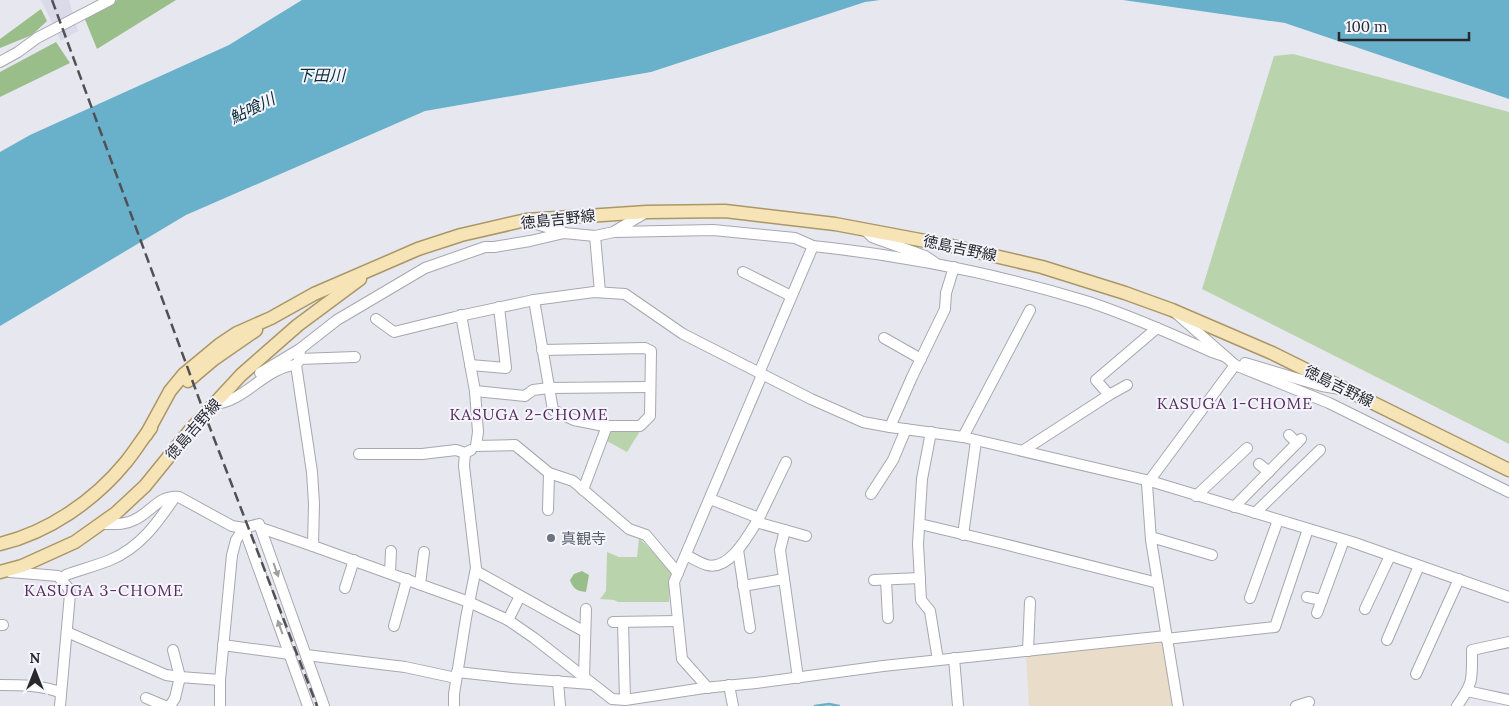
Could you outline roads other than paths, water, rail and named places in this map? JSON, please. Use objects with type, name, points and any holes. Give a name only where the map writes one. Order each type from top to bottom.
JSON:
[{"type":"main road","name":"徳島吉野線","points":[[0,544],[38,531],[75,509],[109,481],[146,435],[170,391],[184,374],[219,345],[237,333],[271,318],[314,294],[376,267],[461,234],[526,220],[564,216],[689,210],[733,212],[864,229],[952,246],[1042,267],[1172,310],[1272,353],[1509,470]]},
{"type":"main road","name":"徳島吉野線","points":[[2,572],[48,556],[103,524],[133,499],[214,404],[265,352],[376,267]]},
{"type":"street","points":[[0,62],[37,38],[110,0]]},
{"type":"street","points":[[614,232],[647,212]]},
{"type":"street","points":[[526,220],[564,233],[595,236],[614,232],[713,230],[795,238],[813,246],[972,270],[1088,302],[1224,356]]},
{"type":"street","points":[[864,229],[872,236],[925,256],[939,265]]},
{"type":"street","points":[[214,404],[223,404],[289,365],[337,320],[425,268],[485,248],[494,248],[564,233]]},
{"type":"street","points":[[595,236],[600,292]]},
{"type":"street","points":[[708,688],[682,659],[674,582],[813,246]]},
{"type":"street","points":[[890,427],[945,309],[946,293],[954,267]]},
{"type":"street","points":[[743,272],[791,296]]},
{"type":"street","points":[[376,319],[394,332],[461,315],[534,300],[600,292],[625,294],[683,334],[810,399],[863,422],[963,437],[1150,481],[1344,540],[1509,597]]},
{"type":"street","points":[[534,300],[542,350],[553,410],[574,420],[607,426],[640,426],[650,416],[651,351],[645,348],[542,350]]},
{"type":"street","points":[[470,365],[506,368],[499,307]]},
{"type":"street","points":[[963,437],[1030,310]]},
{"type":"street","points":[[1172,310],[1235,365],[1329,403],[1509,492]]},
{"type":"street","points":[[461,315],[475,392],[478,432],[476,446]]},
{"type":"street","points":[[1109,395],[1096,380],[1157,328]]},
{"type":"street","points":[[884,338],[921,359]]},
{"type":"street","points":[[234,398],[256,376],[298,358],[355,357]]},
{"type":"street","points":[[298,358],[312,472],[314,504],[313,546]]},
{"type":"street","points":[[1178,706],[1151,538],[1147,484],[1235,365],[1243,363],[1322,386],[1348,390]]},
{"type":"street","points":[[1024,450],[1127,385]]},
{"type":"street","points":[[475,392],[525,396],[533,390],[549,388],[650,387]]},
{"type":"street","points":[[583,490],[607,426]]},
{"type":"street","points":[[871,494],[893,460],[906,429]]},
{"type":"street","points":[[931,432],[922,479],[918,544],[921,600],[930,611],[938,660]]},
{"type":"street","points":[[1234,507],[1299,441],[1289,435]]},
{"type":"street","points":[[963,536],[976,441]]},
{"type":"street","points":[[465,453],[476,446],[515,445],[549,473],[573,481],[629,529],[646,535],[678,572]]},
{"type":"street","points":[[1196,496],[1247,448]]},
{"type":"street","points":[[359,454],[422,454],[456,450],[465,453]]},
{"type":"street","points":[[1255,513],[1320,450]]},
{"type":"street","points":[[454,706],[457,675],[476,571],[464,466],[465,453]]},
{"type":"street","points":[[686,555],[707,565],[718,565],[738,550],[757,520],[786,462]]},
{"type":"street","points":[[1259,464],[1269,472]]},
{"type":"street","points":[[548,510],[549,473]]},
{"type":"street","points":[[66,575],[111,560],[140,541],[158,523],[175,497]]},
{"type":"street","points":[[103,524],[125,523],[134,520],[146,513],[162,499],[179,497],[232,526],[244,528],[260,526],[469,602],[508,620],[612,699],[625,700],[730,685],[954,658],[1275,627],[1308,529]]},
{"type":"street","points":[[710,498],[757,520],[806,536]]},
{"type":"street","points":[[1250,598],[1278,520]]},
{"type":"street","points":[[920,524],[1158,583]]},
{"type":"street","points":[[260,526],[324,706]]},
{"type":"street","points":[[220,706],[220,680],[232,555],[236,540],[244,528]]},
{"type":"street","points":[[244,528],[308,706]]},
{"type":"street","points":[[785,530],[780,550],[798,678]]},
{"type":"street","points":[[1151,538],[1212,555]]},
{"type":"street","points":[[1317,613],[1344,540]]},
{"type":"street","points":[[738,550],[750,628]]},
{"type":"street","points":[[390,573],[391,551]]},
{"type":"street","points":[[420,584],[424,552]]},
{"type":"street","points":[[1365,610],[1390,556]]},
{"type":"street","points":[[345,588],[354,560]]},
{"type":"street","points":[[1387,640],[1419,566]]},
{"type":"street","points":[[476,571],[585,632]]},
{"type":"street","points":[[2,572],[60,577],[70,592],[60,706]]},
{"type":"street","points":[[874,580],[920,578]]},
{"type":"street","points":[[394,626],[407,579]]},
{"type":"street","points":[[744,586],[784,579]]},
{"type":"street","points":[[1416,674],[1459,579]]},
{"type":"street","points":[[886,580],[888,618]]},
{"type":"street","points":[[508,620],[520,596]]},
{"type":"street","points":[[1307,597],[1322,600]]},
{"type":"street","points":[[1028,651],[1030,602]]},
{"type":"street","points":[[586,609],[585,632],[588,681]]},
{"type":"street","points":[[625,700],[618,622],[678,621]]},
{"type":"street","points":[[67,632],[166,675],[180,678],[220,680]]},
{"type":"street","points":[[1457,706],[1472,679],[1472,650],[1509,642]]},
{"type":"street","points":[[223,645],[290,654]]},
{"type":"street","points":[[170,706],[175,698],[180,678],[173,650]]},
{"type":"street","points":[[306,656],[457,675],[558,682],[588,681]]},
{"type":"street","points":[[954,658],[958,706]]},
{"type":"street","points":[[558,682],[560,706]]},
{"type":"street","points":[[0,685],[55,690],[61,693]]},
{"type":"street","points":[[730,685],[733,706]]},
{"type":"street","points":[[1467,691],[1509,700]]},
{"type":"street","points":[[146,698],[165,706]]},
{"type":"street","points":[[1296,706],[1309,702]]},
{"type":"water","name":"下田川","points":[[302,0],[880,0],[865,2],[651,72],[425,111],[186,215],[0,326],[0,152],[30,135],[229,45]]},
{"type":"water","points":[[1123,0],[1509,0],[1509,99],[1285,23]]},
{"type":"waterway","points":[[815,706],[829,704],[839,706]]},
{"type":"railway","points":[[52,0],[205,415],[317,706]]},
{"type":"place","name":"真観寺","points":[[551,538]]},
{"type":"district","name":"KASUGA 1-CHOME","points":[[1235,403]]},
{"type":"district","name":"KASUGA 2-CHOME","points":[[529,414]]},
{"type":"district","name":"KASUGA 3-CHOME","points":[[104,590]]},
{"type":"water label","name":"鮎喰川","points":[[252,108]]}]
